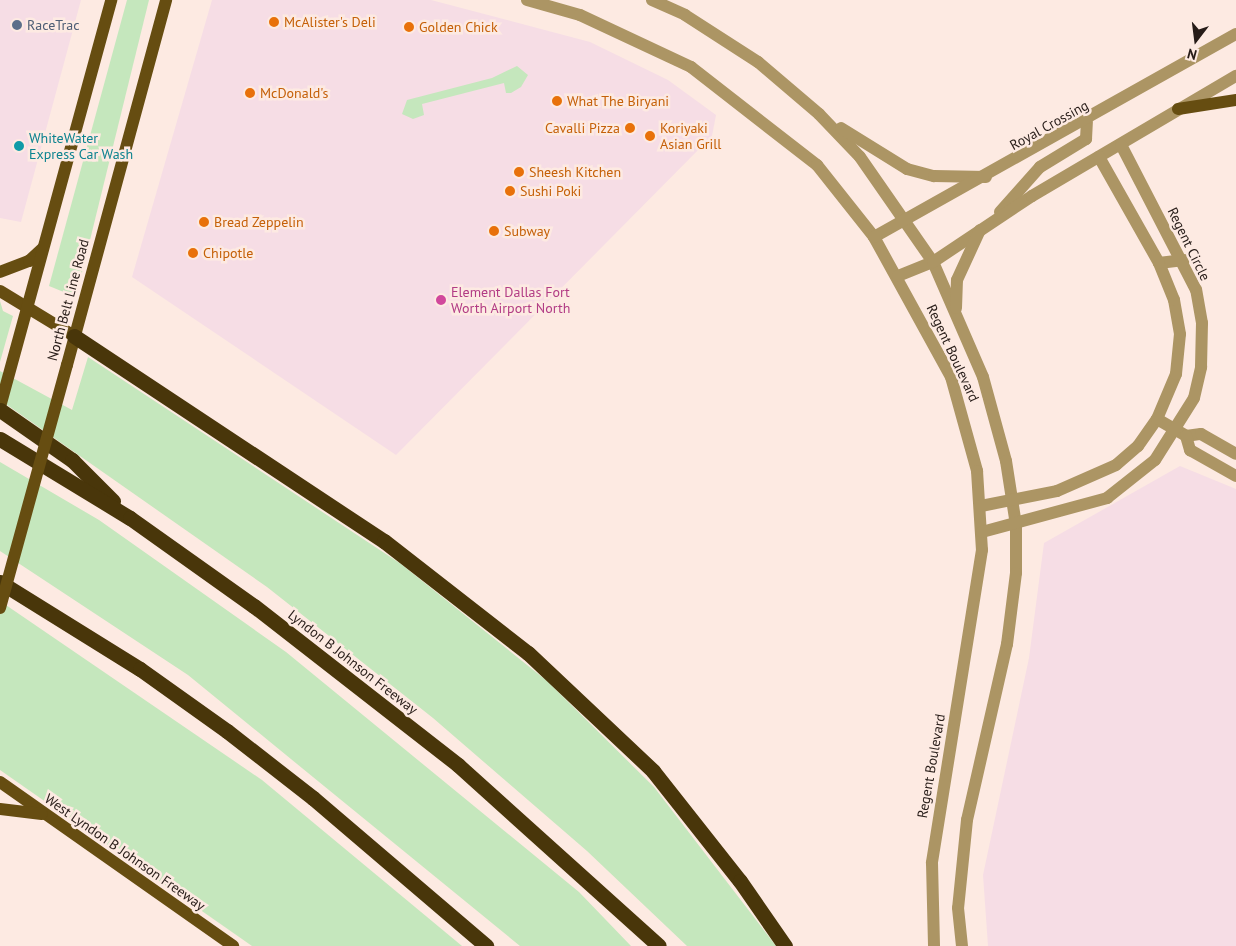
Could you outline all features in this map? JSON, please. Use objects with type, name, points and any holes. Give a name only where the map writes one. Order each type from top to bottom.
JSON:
[{"type":"highway","points":[[74,336],[384,541],[528,653],[653,771],[740,881],[785,946]]},
{"type":"highway","points":[[0,409],[72,460],[130,518]]},
{"type":"highway","name":"Lyndon B Johnson Freeway","points":[[0,439],[130,518],[254,606],[458,765],[659,946]]},
{"type":"highway","points":[[0,582],[140,669],[227,731],[314,798],[486,946]]},
{"type":"main road","points":[[0,409],[111,0]]},
{"type":"main road","name":"North Belt Line Road","points":[[0,608],[166,2]]},
{"type":"main road","points":[[1178,109],[1236,100]]},
{"type":"main road","points":[[0,272],[29,261],[43,248]]},
{"type":"main road","points":[[0,291],[74,336]]},
{"type":"main road","name":"West Lyndon B Johnson Freeway","points":[[0,782],[233,946]]},
{"type":"main road","points":[[0,809],[46,815]]},
{"type":"street","name":"Regent Boulevard","points":[[529,0],[642,40],[706,77],[828,175],[874,237],[898,276],[951,377],[964,412],[981,506],[982,532],[980,579],[932,863],[934,946]]},
{"type":"street","name":"Regent Boulevard","points":[[652,0],[685,15],[758,62],[819,114],[860,157],[907,221],[932,262],[956,313],[995,414],[1016,525],[1016,574],[1007,644],[960,868],[962,946]]},
{"type":"street","name":"Royal Crossing","points":[[874,237],[907,221],[1087,122],[1236,34]]},
{"type":"street","points":[[898,276],[932,262],[987,225],[1098,157],[1236,76]]},
{"type":"street","points":[[819,114],[907,169],[934,176],[986,177]]},
{"type":"street","points":[[956,313],[957,280],[987,225],[1040,167],[1086,138],[1087,122]]},
{"type":"street","name":"Regent Circle","points":[[982,532],[1016,525],[1107,498],[1156,460],[1182,433],[1194,398],[1201,367],[1202,323],[1184,260],[1121,145]]},
{"type":"street","points":[[981,506],[1012,501],[1096,477],[1138,446],[1158,418],[1176,374],[1180,334],[1174,300],[1159,263],[1098,157]]},
{"type":"street","points":[[1159,263],[1184,260]]},
{"type":"street","points":[[1158,418],[1182,433],[1201,434],[1236,454]]},
{"type":"street","points":[[1182,433],[1190,450],[1236,476]]},
{"type":"shaded area","points":[[0,0],[81,0],[21,222],[0,218]]},
{"type":"shaded area","points":[[212,0],[431,0],[590,42],[668,80],[716,115],[712,136],[396,455],[132,277]]},
{"type":"shaded area","points":[[1180,466],[1236,489],[1236,946],[988,946],[983,875],[1029,658],[1044,543]]},
{"type":"green space","points":[[127,0],[149,0],[76,297],[49,286]]},
{"type":"green space","points":[[517,66],[528,75],[521,87],[511,93],[506,93],[504,83],[422,104],[424,115],[413,119],[402,114],[407,100],[492,78]]},
{"type":"green space","points":[[0,301],[3,311],[13,316],[0,362]]},
{"type":"green space","points":[[88,357],[401,564],[547,681],[654,787],[776,946],[687,946],[587,851],[433,718],[267,587],[0,400],[0,371],[72,410]]},
{"type":"green space","points":[[0,462],[99,520],[286,652],[579,892],[631,946],[520,946],[188,675],[0,551]]},
{"type":"green space","points":[[0,601],[262,780],[462,946],[252,946],[0,770]]},
{"type":"place","name":"McAlister's Deli","points":[[274,22]]},
{"type":"place","name":"RaceTrac","points":[[17,25]]},
{"type":"place","name":"Golden Chick","points":[[409,27]]},
{"type":"place","name":"McDonald's","points":[[250,93]]},
{"type":"place","name":"What The Biryani","points":[[557,101]]},
{"type":"place","name":"Cavalli Pizza","points":[[630,128]]},
{"type":"place","name":"Koriyaki Asian Grill","points":[[650,136]]},
{"type":"place","name":"WhiteWater Express Car Wash","points":[[19,146]]},
{"type":"place","name":"Sheesh Kitchen","points":[[519,172]]},
{"type":"place","name":"Sushi Poki","points":[[510,191]]},
{"type":"place","name":"Bread Zeppelin","points":[[204,222]]},
{"type":"place","name":"Subway","points":[[494,231]]},
{"type":"place","name":"Chipotle","points":[[193,253]]},
{"type":"place","name":"Element Dallas Fort Worth Airport North","points":[[441,300]]}]
